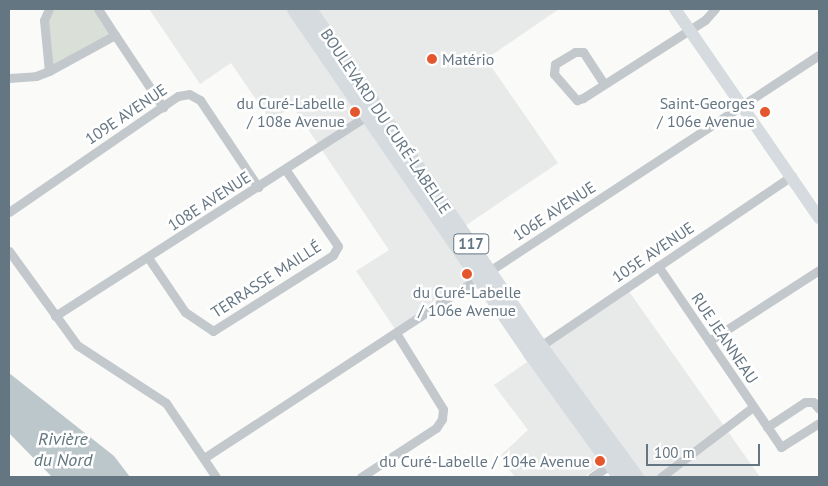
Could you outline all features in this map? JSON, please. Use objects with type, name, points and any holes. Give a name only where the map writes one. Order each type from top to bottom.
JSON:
[{"type":"main road","name":"BOULEVARD DU CURÉ-LABELLE","points":[[294,9],[372,112],[535,350],[615,461],[636,477]]},
{"type":"main road","name":"BOULEVARD DU CURÉ-LABELLE","points":[[309,9],[372,112]]},
{"type":"main road","name":"BOULEVARD DU CURÉ-LABELLE","points":[[615,461],[620,477]]},
{"type":"street","points":[[49,71],[44,20],[50,9]]},
{"type":"street","points":[[98,9],[163,107]]},
{"type":"street","points":[[675,9],[792,176],[819,218]]},
{"type":"street","points":[[604,84],[583,52],[575,52],[556,64],[554,74],[577,100],[604,84],[689,28],[705,20],[714,9]]},
{"type":"street","points":[[9,78],[36,76],[49,71],[115,35]]},
{"type":"street","name":"106E AVENUE","points":[[204,458],[819,55]]},
{"type":"street","name":"109E AVENUE","points":[[9,212],[178,96],[189,94],[200,100],[258,187]]},
{"type":"street","name":"108E AVENUE","points":[[55,316],[148,259],[372,112]]},
{"type":"street","name":"TERRASSE MAILLÉ","points":[[148,259],[185,312],[213,331],[333,255],[338,246],[285,169]]},
{"type":"street","name":"105E AVENUE","points":[[535,350],[792,176]]},
{"type":"street","points":[[9,251],[77,345],[166,403],[216,477]]},
{"type":"street","name":"RUE JEANNEAU","points":[[658,266],[781,446],[819,423]]},
{"type":"street","points":[[709,341],[819,270]]},
{"type":"street","points":[[361,477],[436,428],[442,419],[443,409],[396,333]]},
{"type":"street","points":[[767,427],[805,402],[813,402],[819,409]]},
{"type":"street","points":[[661,477],[753,407]]},
{"type":"street","points":[[592,477],[615,461]]},
{"type":"shaded area","points":[[49,9],[98,9],[115,35],[49,71],[44,20]]},
{"type":"shaded area","points":[[149,9],[289,9],[472,278],[395,329],[356,271],[389,250],[293,107],[270,120],[231,63],[200,84]]},
{"type":"shaded area","points":[[311,9],[559,9],[486,59],[558,163],[462,228]]},
{"type":"shaded area","points":[[628,290],[760,477],[638,477],[544,350]]},
{"type":"shaded area","points":[[527,362],[603,464],[584,477],[515,477],[499,457],[528,430],[494,385]]},
{"type":"water","name":"Rivière du Nord","points":[[9,373],[114,456],[130,477],[52,477],[9,433]]},
{"type":"place","name":"Matério","points":[[432,59]]},
{"type":"place","name":"du Curé-Labelle / 108e Avenue","points":[[355,112]]},
{"type":"place","name":"Saint-Georges / 106e Avenue","points":[[765,112]]},
{"type":"place","name":"du Curé-Labelle / 106e Avenue","points":[[467,274]]},
{"type":"place","name":"du Curé-Labelle / 104e Avenue","points":[[600,461]]}]
